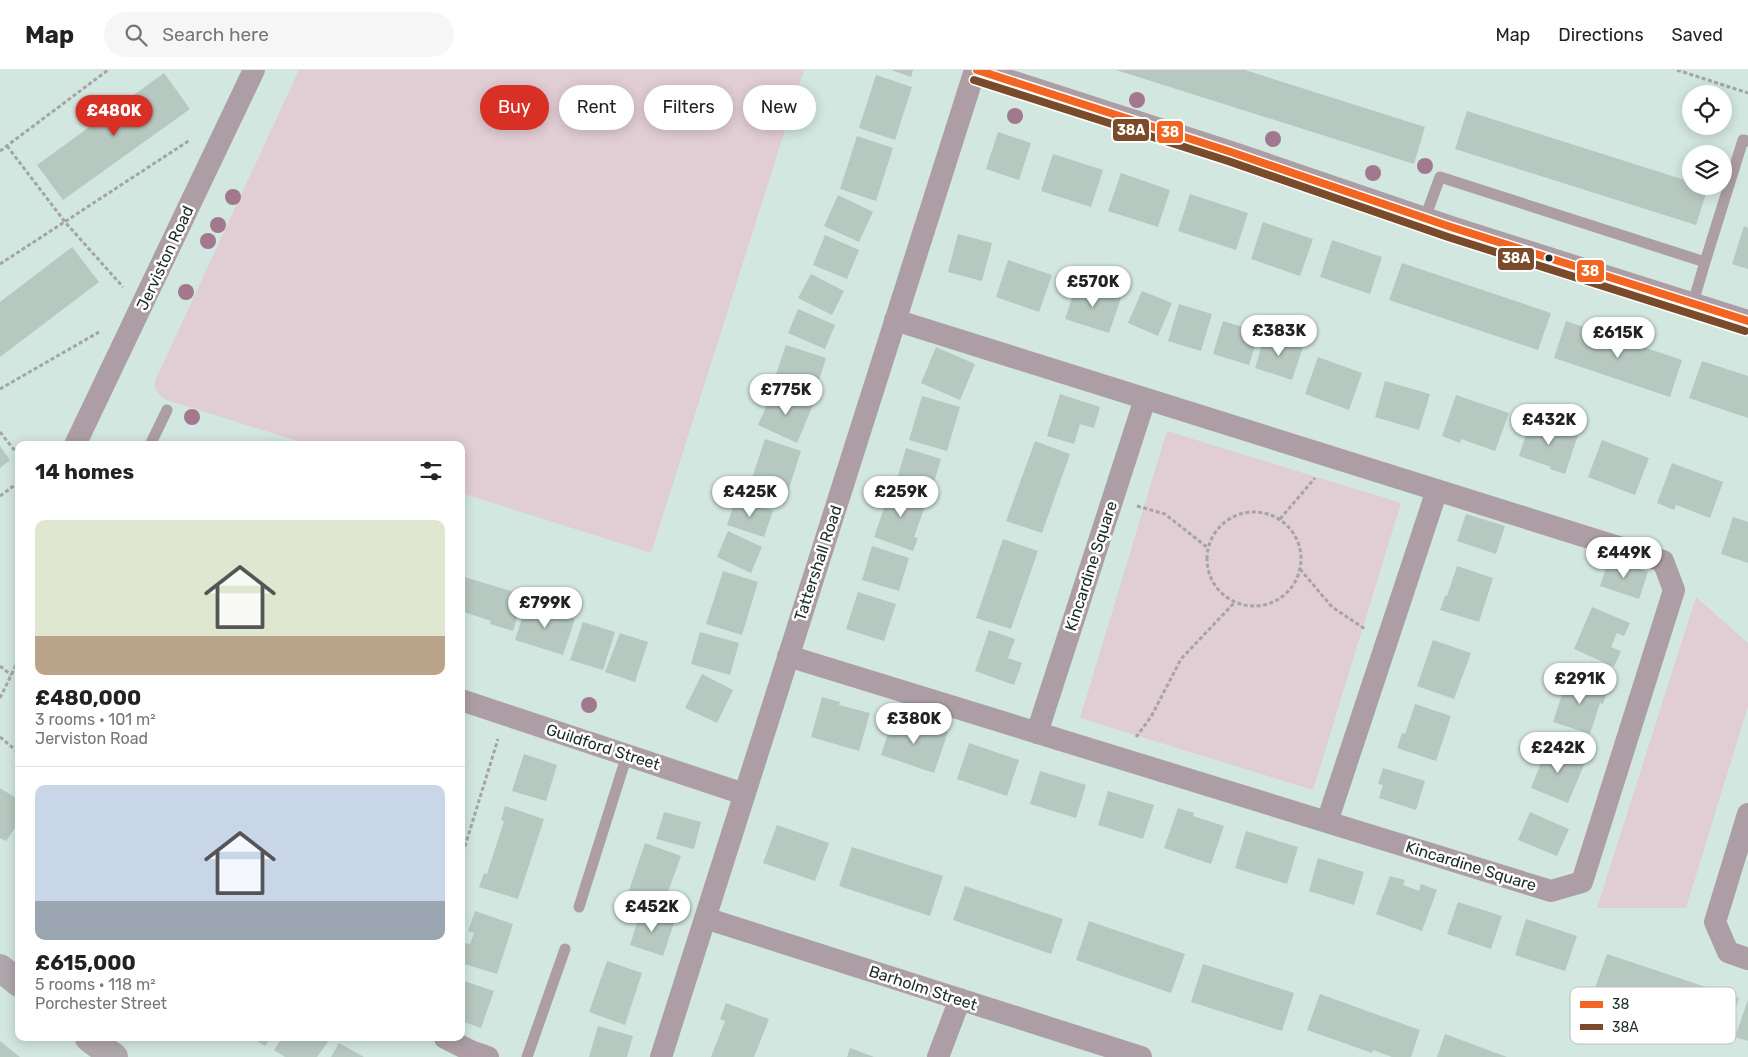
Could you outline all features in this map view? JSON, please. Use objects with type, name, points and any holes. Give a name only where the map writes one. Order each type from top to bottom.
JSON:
[{"type":"main road","points":[[0,968],[15,980]]},
{"type":"main road","points":[[93,1041],[114,1057]]},
{"type":"street","name":"Jerviston Road","points":[[77,441],[254,70]]},
{"type":"street","points":[[976,70],[1231,152],[1425,218],[1748,321]]},
{"type":"street","name":"Tattershall Road","points":[[660,1057],[976,70]]},
{"type":"street","name":"Kincardine Square","points":[[788,656],[1551,891],[1582,882],[1674,590],[1663,560],[895,320]]},
{"type":"street","name":"Kincardine Square","points":[[1037,733],[1145,398]]},
{"type":"street","points":[[1327,822],[1437,490]]},
{"type":"street","name":"Guildford Street","points":[[465,701],[744,794]]},
{"type":"street","points":[[1748,814],[1715,922],[1728,952],[1748,959]]},
{"type":"street","name":"Barholm Street","points":[[705,918],[1141,1057]]},
{"type":"street","points":[[938,1057],[960,999]]},
{"type":"street","points":[[451,1041],[488,1057]]},
{"type":"lane","points":[[1693,303],[1743,140],[1748,141]]},
{"type":"lane","points":[[1425,218],[1440,177],[1705,262]]},
{"type":"lane","points":[[152,441],[167,410]]},
{"type":"lane","points":[[579,907],[627,755]]},
{"type":"lane","points":[[527,1057],[565,949]]},
{"type":"path","points":[[0,151],[108,70]]},
{"type":"path","points":[[1677,70],[1748,93]]},
{"type":"path","points":[[0,264],[193,138]]},
{"type":"path","points":[[8,146],[64,222],[141,307]]},
{"type":"path","points":[[0,389],[100,331]]},
{"type":"path","points":[[0,432],[15,451]]},
{"type":"path","points":[[1280,520],[1332,457]]},
{"type":"path","points":[[0,496],[15,485]]},
{"type":"path","points":[[1113,498],[1165,514],[1208,548]]},
{"type":"path","points":[[1251,512],[1267,513],[1280,520],[1290,529],[1298,541],[1301,555],[1300,569],[1291,587],[1276,600],[1262,605],[1248,605],[1235,602],[1222,593],[1212,580],[1208,564],[1208,548],[1218,528],[1237,515],[1251,512]]},
{"type":"path","points":[[1300,569],[1332,607],[1386,642]]},
{"type":"path","points":[[1121,758],[1151,717],[1181,659],[1235,602]]},
{"type":"path","points":[[0,666],[11,675]]},
{"type":"path","points":[[0,698],[15,667]]},
{"type":"path","points":[[465,846],[505,715]]},
{"type":"path","points":[[0,738],[15,751]]},
{"type":"shaded area","points":[[299,70],[804,70],[799,85],[743,85],[743,130],[785,130],[651,553],[465,494],[465,441],[297,441],[167,400],[157,392],[155,381]]},
{"type":"shaded area","points":[[1167,431],[1401,503],[1313,790],[1080,718]]},
{"type":"shaded area","points":[[1696,597],[1748,643],[1748,706],[1686,908],[1597,908]]},
{"type":"building","points":[[891,70],[913,70],[911,77]]},
{"type":"building","points":[[1116,70],[1245,70],[1425,127],[1414,164]]},
{"type":"building","points":[[164,73],[190,109],[63,200],[37,165]]},
{"type":"building","points":[[876,75],[912,87],[895,140],[859,128]]},
{"type":"building","points":[[1467,111],[1682,179],[1682,195],[1705,195],[1696,225],[1455,149]]},
{"type":"building","points":[[998,132],[1031,143],[1019,180],[986,169]]},
{"type":"building","points":[[857,136],[893,148],[876,201],[840,189]]},
{"type":"building","points":[[1053,154],[1103,170],[1091,207],[1041,191]]},
{"type":"building","points":[[1121,173],[1170,190],[1158,227],[1108,211]]},
{"type":"building","points":[[1190,194],[1248,213],[1236,250],[1178,231]]},
{"type":"building","points":[[838,195],[873,212],[859,242],[824,226]]},
{"type":"building","points":[[1263,222],[1313,239],[1300,276],[1251,259]]},
{"type":"building","points":[[1744,226],[1748,228],[1748,269],[1732,264]]},
{"type":"building","points":[[958,234],[992,243],[982,281],[948,272]]},
{"type":"building","points":[[825,235],[859,250],[847,279],[813,265]]},
{"type":"building","points":[[1332,240],[1382,257],[1370,294],[1320,277]]},
{"type":"building","points":[[72,247],[99,282],[0,357],[0,302]]},
{"type":"building","points":[[1008,260],[1052,275],[1039,312],[996,297]]},
{"type":"building","points":[[1402,263],[1551,313],[1538,350],[1389,300]]},
{"type":"building","points":[[811,274],[844,291],[832,315],[798,298]]},
{"type":"building","points":[[1077,283],[1121,298],[1109,333],[1065,319]]},
{"type":"building","points":[[1142,291],[1172,303],[1158,336],[1128,323]]},
{"type":"building","points":[[1179,304],[1212,314],[1201,351],[1168,341]]},
{"type":"building","points":[[798,309],[835,325],[825,349],[788,333]]},
{"type":"building","points":[[1223,321],[1259,332],[1249,365],[1213,354]]},
{"type":"building","points":[[1566,321],[1682,360],[1670,397],[1554,358]]},
{"type":"building","points":[[1265,335],[1303,347],[1292,380],[1255,368]]},
{"type":"building","points":[[786,345],[826,358],[814,396],[773,383]]},
{"type":"building","points":[[936,347],[975,364],[960,400],[921,383]]},
{"type":"building","points":[[1318,357],[1362,373],[1349,410],[1305,394]]},
{"type":"building","points":[[1702,361],[1748,376],[1748,418],[1689,398]]},
{"type":"building","points":[[1385,381],[1430,394],[1419,430],[1375,417]]},
{"type":"building","points":[[774,389],[813,405],[797,443],[758,425]]},
{"type":"building","points":[[1060,394],[1100,407],[1094,428],[1080,424],[1074,444],[1047,436]]},
{"type":"building","points":[[1456,395],[1509,413],[1495,451],[1461,439],[1460,443],[1442,436]]},
{"type":"building","points":[[922,396],[960,407],[947,451],[909,440]]},
{"type":"building","points":[[1531,419],[1578,435],[1565,474],[1519,456]]},
{"type":"building","points":[[765,439],[801,451],[784,504],[747,493]]},
{"type":"building","points":[[1602,440],[1649,458],[1635,495],[1588,477]]},
{"type":"building","points":[[1035,441],[1070,454],[1042,533],[1006,521]]},
{"type":"building","points":[[0,446],[10,460],[0,468]]},
{"type":"building","points":[[906,448],[941,459],[932,489],[897,479]]},
{"type":"building","points":[[1672,463],[1723,482],[1710,518],[1676,505],[1674,510],[1657,503]]},
{"type":"building","points":[[892,485],[928,498],[914,537],[918,538],[913,551],[874,537]]},
{"type":"building","points":[[736,498],[773,511],[764,537],[727,525]]},
{"type":"building","points":[[1466,514],[1505,526],[1496,554],[1457,541]]},
{"type":"building","points":[[1733,517],[1748,522],[1748,563],[1721,554]]},
{"type":"building","points":[[728,531],[762,547],[751,573],[717,557]]},
{"type":"building","points":[[1003,539],[1038,551],[1011,629],[976,618]]},
{"type":"building","points":[[872,546],[909,558],[899,591],[862,580]]},
{"type":"building","points":[[1609,559],[1648,572],[1639,599],[1600,586]]},
{"type":"building","points":[[1457,566],[1493,578],[1479,622],[1440,610]]},
{"type":"building","points":[[723,571],[758,582],[742,635],[706,624]]},
{"type":"building","points":[[465,577],[524,595],[513,631],[490,624],[491,621],[465,612]]},
{"type":"building","points":[[858,592],[896,604],[884,641],[846,629]]},
{"type":"building","points":[[527,603],[575,619],[563,655],[515,640]]},
{"type":"building","points":[[1592,607],[1630,623],[1624,636],[1617,633],[1611,647],[1621,651],[1614,667],[1574,649]]},
{"type":"building","points":[[583,622],[615,632],[603,670],[570,660]]},
{"type":"building","points":[[989,630],[1015,639],[1008,658],[1022,663],[1014,685],[975,671]]},
{"type":"building","points":[[700,632],[739,643],[730,675],[691,664]]},
{"type":"building","points":[[620,633],[648,642],[635,682],[605,672]]},
{"type":"building","points":[[1433,640],[1471,653],[1454,699],[1417,686]]},
{"type":"building","points":[[702,674],[733,690],[717,723],[685,708]]},
{"type":"building","points":[[1568,676],[1608,689],[1603,704],[1600,703],[1590,734],[1553,722]]},
{"type":"building","points":[[822,697],[840,702],[839,705],[870,713],[859,751],[811,737]]},
{"type":"building","points":[[1415,704],[1451,716],[1436,761],[1397,748],[1402,733],[1405,734]]},
{"type":"building","points":[[894,715],[911,721],[909,725],[930,732],[932,726],[948,732],[934,773],[881,755]]},
{"type":"building","points":[[969,743],[1019,760],[1007,796],[957,779]]},
{"type":"building","points":[[1548,745],[1586,760],[1568,803],[1531,788]]},
{"type":"building","points":[[524,754],[557,765],[546,801],[512,791]]},
{"type":"building","points":[[1383,768],[1425,781],[1416,810],[1379,798],[1383,785],[1378,784]]},
{"type":"building","points":[[1040,771],[1086,785],[1076,818],[1030,804]]},
{"type":"building","points":[[0,788],[15,797],[15,828],[6,841],[0,838]]},
{"type":"building","points":[[1108,791],[1154,805],[1143,839],[1098,825]]},
{"type":"building","points":[[505,806],[544,819],[518,899],[479,887],[484,873],[487,874],[504,821],[501,820]]},
{"type":"building","points":[[1178,808],[1194,813],[1193,816],[1224,826],[1211,864],[1164,848]]},
{"type":"building","points":[[664,812],[701,822],[694,849],[656,839]]},
{"type":"building","points":[[1530,812],[1569,829],[1557,856],[1518,840]]},
{"type":"building","points":[[777,825],[829,843],[815,881],[763,863]]},
{"type":"building","points":[[1246,831],[1298,847],[1287,884],[1235,868]]},
{"type":"building","points":[[645,843],[681,856],[662,908],[627,896]]},
{"type":"building","points":[[852,847],[943,876],[930,916],[839,886]]},
{"type":"building","points":[[1318,858],[1364,872],[1354,905],[1309,891]]},
{"type":"building","points":[[1390,876],[1405,880],[1403,885],[1419,891],[1421,884],[1437,890],[1422,931],[1376,914]]},
{"type":"building","points":[[965,886],[1063,919],[1051,954],[953,920]]},
{"type":"building","points":[[1458,902],[1502,916],[1491,949],[1447,934]]},
{"type":"building","points":[[641,910],[675,920],[663,956],[630,945]]},
{"type":"building","points":[[475,911],[513,924],[497,974],[465,964],[465,943],[470,944],[474,933],[468,931]]},
{"type":"building","points":[[1526,919],[1577,936],[1565,971],[1515,955]]},
{"type":"building","points":[[1089,921],[1185,954],[1171,993],[1076,960]]},
{"type":"building","points":[[1607,954],[1706,987],[1595,987]]},
{"type":"building","points":[[607,961],[642,973],[625,1025],[589,1012]]},
{"type":"building","points":[[1203,964],[1294,993],[1282,1031],[1191,1002]]},
{"type":"building","points":[[465,981],[494,991],[481,1028],[465,1022]]},
{"type":"building","points":[[1320,994],[1420,1030],[1411,1057],[1392,1057],[1373,1050],[1372,1053],[1307,1030]]},
{"type":"building","points":[[1748,1000],[1748,1041],[1736,1037]]},
{"type":"building","points":[[726,1003],[769,1019],[754,1057],[711,1057],[725,1021],[720,1019]]},
{"type":"building","points":[[598,1026],[633,1036],[627,1057],[589,1057]]},
{"type":"building","points":[[1445,1034],[1507,1057],[1437,1057]]},
{"type":"building","points":[[0,1041],[20,1057],[0,1057]]},
{"type":"building","points":[[257,1041],[269,1041],[265,1046]]},
{"type":"building","points":[[280,1041],[329,1041],[317,1057],[285,1057],[274,1050]]},
{"type":"building","points":[[339,1043],[364,1057],[331,1057]]},
{"type":"building","points":[[850,1048],[874,1057],[847,1057]]},
{"type":"transit line","name":"38","points":[[977,70],[1231,152],[1451,227],[1748,321]]},
{"type":"transit line","name":"38A","points":[[974,80],[1228,161],[1448,237],[1745,331]]}]
